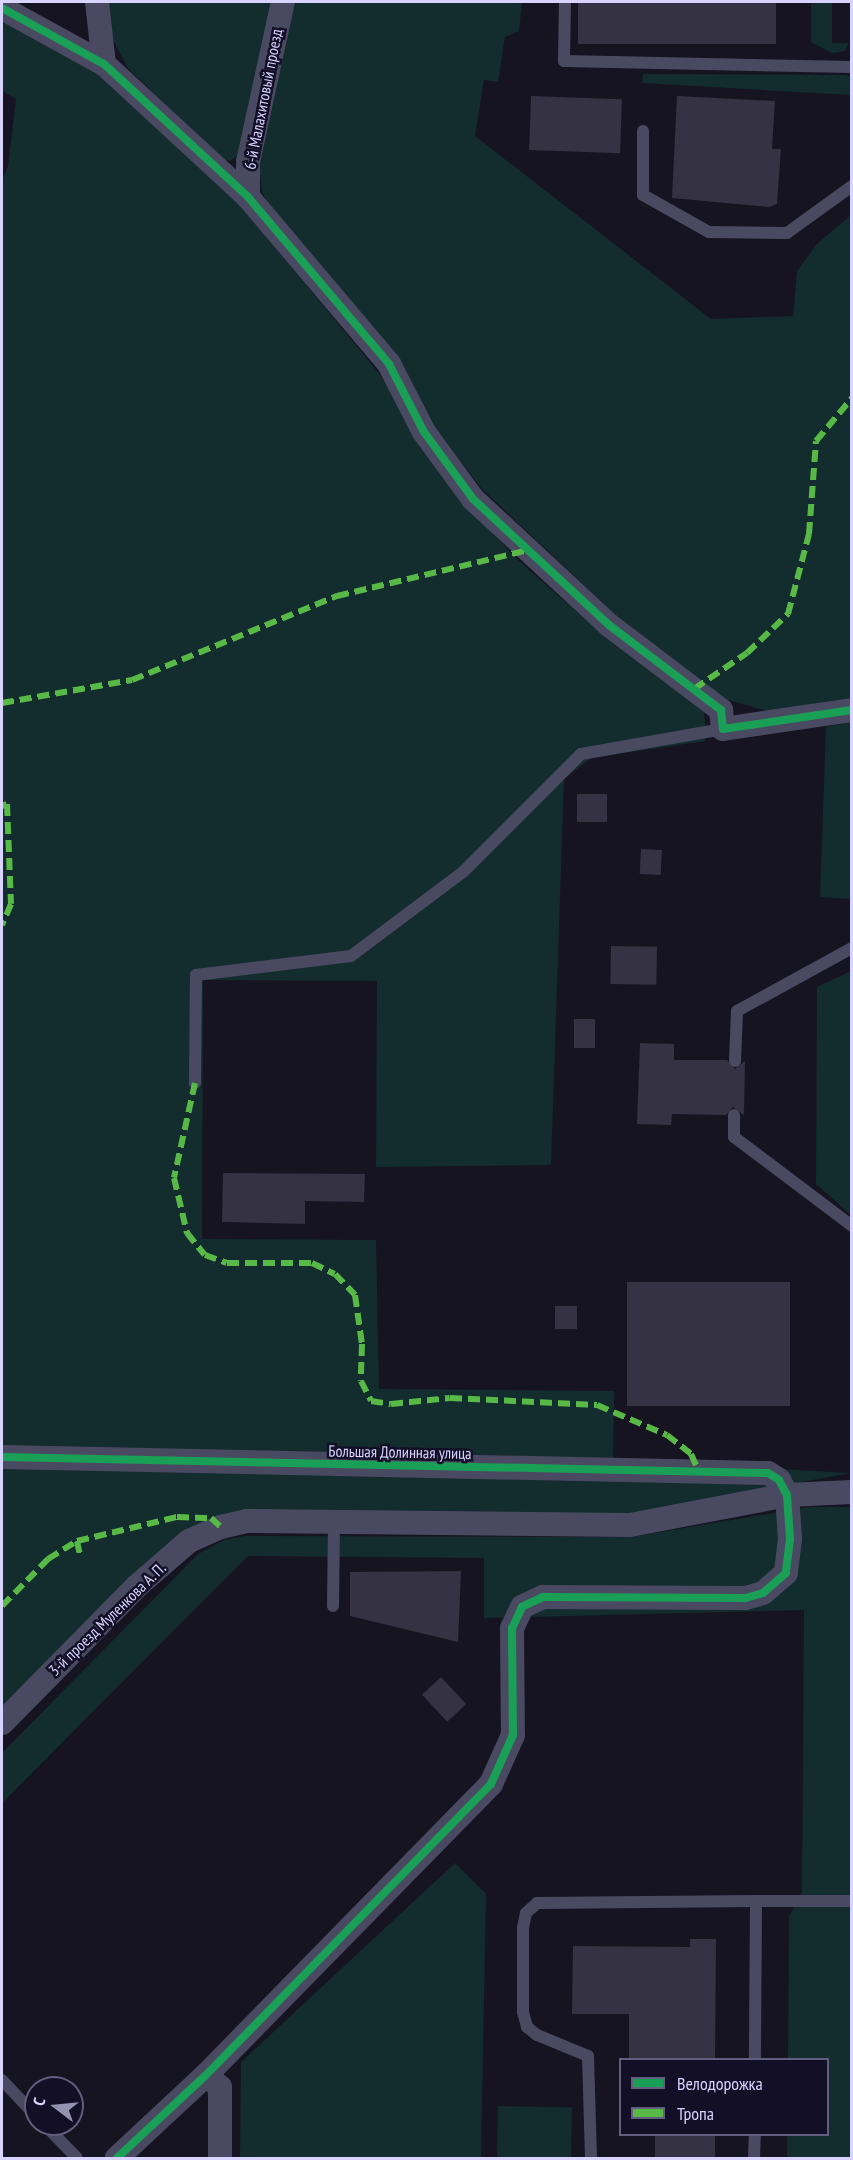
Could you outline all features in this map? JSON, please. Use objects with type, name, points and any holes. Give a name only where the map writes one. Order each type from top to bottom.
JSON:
[{"type":"street","points":[[97,2],[104,64]]},
{"type":"street","name":"6-й Малахитовый проезд","points":[[248,197],[248,162],[283,2]]},
{"type":"street","points":[[6,12],[104,64],[248,197],[389,364],[424,432],[473,499],[609,625],[721,710],[723,729],[852,710]]},
{"type":"street","name":"Большая Долинная улица","points":[[2,1457],[768,1473],[779,1480],[787,1495]]},
{"type":"street","points":[[334,1522],[630,1525],[787,1495],[852,1492]]},
{"type":"street","points":[[117,2158],[206,2075],[491,1784],[513,1735],[512,1628],[522,1607],[543,1597],[745,1598],[763,1593],[786,1573],[790,1539],[787,1495]]},
{"type":"street","name":"3-й проезд Муленкова А. П.","points":[[2,1723],[137,1586],[189,1541],[221,1527],[247,1521],[334,1522]]},
{"type":"street","points":[[206,2075],[220,2087],[220,2158]]},
{"type":"lane","points":[[565,2],[564,61],[852,67]]},
{"type":"lane","points":[[643,131],[642,195],[709,232],[787,234],[852,186]]},
{"type":"lane","points":[[195,1083],[196,975],[351,956],[463,872],[581,754],[723,729]]},
{"type":"lane","points":[[735,1060],[736,1011],[852,948]]},
{"type":"lane","points":[[734,1115],[734,1137],[852,1226]]},
{"type":"lane","points":[[333,1606],[334,1522]]},
{"type":"lane","points":[[591,2158],[588,2056],[537,2035],[527,2027],[523,2012],[526,1913],[537,1903],[551,1900],[852,1901]]},
{"type":"lane","points":[[755,2058],[756,1901]]},
{"type":"lane","points":[[2,2080],[24,2103]]},
{"type":"lane","points":[[56,2136],[77,2158]]},
{"type":"lane","points":[[754,2158],[755,2136]]},
{"type":"green space","points":[[108,2],[267,2],[273,6],[238,156],[230,161],[220,158],[127,67],[112,38]]},
{"type":"green space","points":[[294,2],[522,2],[519,31],[505,37],[498,82],[484,80],[475,136],[711,319],[793,316],[797,271],[817,244],[851,215],[851,698],[768,711],[721,698],[618,617],[482,489],[277,222],[262,192],[259,162]]},
{"type":"green space","points":[[811,2],[832,2],[832,43],[849,43],[845,51],[832,53],[811,42]]},
{"type":"green space","points":[[2,19],[97,73],[239,204],[378,372],[462,501],[518,560],[602,634],[703,709],[705,720],[705,741],[591,758],[564,779],[551,1165],[376,1167],[377,981],[203,980],[202,1239],[376,1240],[379,1389],[614,1391],[613,1460],[851,1473],[625,1514],[219,1517],[2,1707],[2,180],[8,166],[16,99],[2,91]]},
{"type":"green space","points":[[643,74],[847,75],[851,77],[851,95],[642,83]]},
{"type":"green space","points":[[851,722],[851,899],[820,897],[826,727]]},
{"type":"green space","points":[[852,971],[851,1215],[816,1184],[817,987]]},
{"type":"green space","points":[[809,1507],[851,1507],[851,2158],[787,2158],[787,2136],[829,2136],[829,2058],[788,2058],[789,1917],[802,1892],[804,1610],[484,1618],[484,1558],[248,1556],[2,1803],[2,1753],[198,1554],[224,1540],[244,1536],[630,1537]]},
{"type":"green space","points":[[455,1863],[486,1894],[481,2158],[240,2158],[241,2062]]},
{"type":"green space","points":[[498,2106],[572,2107],[571,2158],[497,2158]]},
{"type":"building","points":[[578,2],[776,2],[776,44],[578,44]]},
{"type":"building","points":[[531,96],[622,99],[620,153],[529,150]]},
{"type":"building","points":[[677,96],[775,101],[772,149],[781,149],[777,204],[769,207],[672,198]]},
{"type":"building","points":[[577,794],[607,794],[607,822],[577,822]]},
{"type":"building","points":[[641,849],[662,850],[661,875],[640,874]]},
{"type":"building","points":[[611,946],[657,947],[656,985],[610,984]]},
{"type":"building","points":[[574,1019],[595,1019],[595,1048],[574,1048]]},
{"type":"building","points":[[640,1043],[674,1044],[674,1060],[727,1060],[735,1069],[745,1061],[744,1115],[733,1107],[726,1115],[672,1114],[671,1125],[637,1124]]},
{"type":"building","points":[[223,1173],[365,1174],[364,1202],[305,1201],[305,1224],[222,1222]]},
{"type":"building","points":[[627,1282],[790,1282],[790,1406],[627,1406]]},
{"type":"building","points":[[555,1306],[577,1306],[577,1329],[555,1329]]},
{"type":"building","points":[[461,1571],[458,1642],[350,1616],[350,1572]]},
{"type":"building","points":[[441,1677],[466,1704],[447,1722],[422,1695]]},
{"type":"building","points":[[690,1939],[716,1939],[715,2058],[629,2058],[629,2014],[572,2014],[573,1946],[690,1947]]},
{"type":"building","points":[[655,2136],[715,2136],[715,2158],[655,2158]]},
{"type":"marked path","points":[[694,689],[747,653],[788,614],[809,534],[816,441],[852,398]]},
{"type":"marked path","points":[[2,703],[132,680],[337,596],[525,551]]},
{"type":"marked path","points":[[2,806],[7,804],[11,904],[2,925]]},
{"type":"marked path","points":[[195,1083],[174,1178],[187,1233],[205,1255],[227,1263],[312,1263],[335,1274],[355,1295],[362,1344],[361,1381],[371,1401],[391,1404],[450,1398],[597,1405],[667,1435],[691,1454],[699,1472]]},
{"type":"marked path","points":[[2,1606],[48,1559],[77,1541],[177,1517],[211,1518],[221,1527]]},
{"type":"marked path","points":[[77,1541],[80,1555]]},
{"type":"cycle path","points":[[2,8],[104,64],[248,197],[389,364],[424,432],[473,499],[609,625],[721,710],[723,729],[852,710]]},
{"type":"cycle path","points":[[2,1457],[768,1473],[779,1480],[787,1495],[790,1539],[786,1573],[763,1593],[745,1598],[543,1597],[522,1607],[512,1628],[513,1735],[491,1784],[206,2075],[117,2158]]}]
